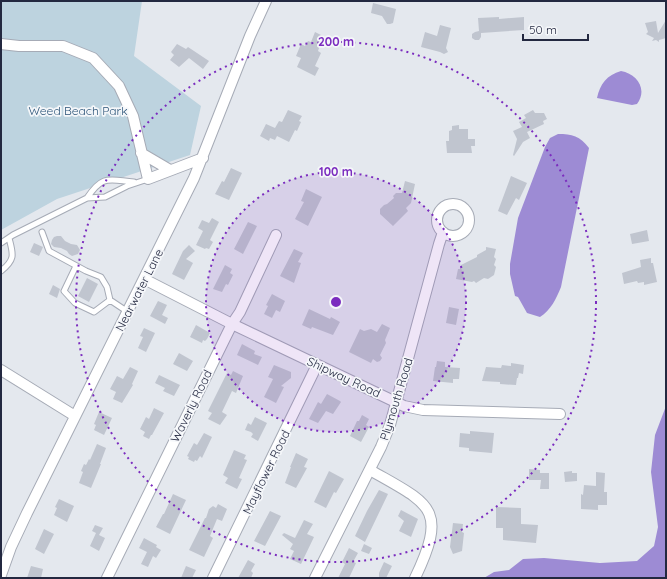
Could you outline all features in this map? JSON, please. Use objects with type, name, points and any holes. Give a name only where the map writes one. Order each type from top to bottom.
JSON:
[{"type":"street","name":"Nearwater Lane","points":[[1,575],[11,547],[27,513],[194,178],[250,36],[266,1]]},
{"type":"street","points":[[1,44],[19,46],[63,46],[93,58],[119,86],[133,116],[148,179],[203,158]]},
{"type":"street","points":[[142,153],[170,170]]},
{"type":"street","name":"Plymouth Road","points":[[315,578],[370,470],[387,432],[443,232]]},
{"type":"street","name":"Waverly Road","points":[[107,578],[232,324],[240,312],[276,235]]},
{"type":"street","name":"Shipway Road","points":[[144,279],[232,324],[409,407],[423,410],[560,414]]},
{"type":"street","name":"Mayflower Road","points":[[213,578],[317,365]]},
{"type":"street","points":[[1,370],[75,416]]},
{"type":"street","points":[[370,470],[415,496],[422,502],[429,513],[432,526],[430,544],[415,578]]},
{"type":"lane","points":[[88,198],[99,183],[105,180],[111,179],[136,183]]},
{"type":"lane","points":[[1,243],[88,198],[105,198],[148,179]]},
{"type":"lane","points":[[42,232],[49,251],[76,266],[101,277],[107,287],[110,300],[128,312]]},
{"type":"lane","points":[[1,271],[8,266],[13,259],[9,238]]},
{"type":"lane","points":[[76,266],[64,291],[75,303],[94,312],[110,300]]},
{"type":"green space","name":"Weed Beach Park","points":[[1,1],[142,1],[134,56],[201,106],[190,155],[57,199],[1,230]]},
{"type":"shaded area","points":[[621,71],[632,75],[639,83],[641,93],[637,104],[632,105],[597,98],[602,84],[612,75]]},
{"type":"shaded area","points":[[558,134],[575,136],[589,148],[561,287],[550,308],[540,317],[527,313],[518,297],[515,296],[510,274],[510,264],[518,218],[545,147],[550,138]]},
{"type":"shaded area","points":[[666,406],[666,578],[484,578],[494,572],[509,570],[523,559],[544,558],[600,563],[637,561],[654,546],[658,527],[651,472],[655,435]]},
{"type":"building","points":[[373,3],[396,9],[393,23],[387,24],[382,16],[371,13]]},
{"type":"building","points":[[499,17],[499,19],[524,17],[524,30],[481,33],[479,40],[472,38],[472,34],[479,31],[478,18]]},
{"type":"building","points":[[666,20],[666,38],[659,40],[659,42],[656,40],[652,41],[654,38],[646,34],[648,32],[645,23],[656,21],[658,33]]},
{"type":"building","points":[[440,25],[451,28],[446,48],[448,52],[444,54],[421,47],[425,32],[437,36]]},
{"type":"building","points":[[315,32],[323,36],[318,51],[321,53],[315,66],[319,68],[315,76],[297,67],[301,58],[296,56],[301,44],[305,46],[308,41],[311,42]]},
{"type":"building","points":[[177,44],[186,49],[188,47],[209,61],[203,69],[189,58],[179,67],[170,60],[174,55],[171,52]]},
{"type":"building","points":[[288,110],[302,116],[299,121],[301,122],[297,131],[295,130],[289,142],[277,136],[275,140],[270,138],[269,141],[260,136],[266,124],[275,128],[279,121],[282,122]]},
{"type":"building","points":[[533,110],[535,113],[544,113],[547,119],[543,121],[544,124],[527,132],[530,138],[523,142],[514,156],[517,139],[513,131],[522,127],[519,122],[526,118],[524,115]]},
{"type":"building","points":[[459,125],[459,129],[468,129],[468,139],[475,139],[475,146],[471,146],[472,153],[447,153],[446,141],[449,141],[449,131],[452,130],[452,126]]},
{"type":"building","points":[[231,168],[242,173],[229,200],[215,194],[222,181],[224,182]]},
{"type":"building","points":[[511,176],[527,183],[519,200],[516,198],[507,215],[498,211]]},
{"type":"building","points":[[405,181],[415,184],[411,203],[406,208],[408,211],[393,226],[380,214],[380,209],[394,198],[393,196],[396,193],[402,193]]},
{"type":"building","points":[[306,189],[322,197],[308,226],[295,219],[304,202],[301,201]]},
{"type":"building","points":[[212,218],[219,222],[210,240],[213,242],[209,249],[205,249],[196,245],[203,231],[198,228],[202,220],[209,223]]},
{"type":"building","points":[[248,222],[257,226],[243,254],[234,249]]},
{"type":"building","points":[[647,230],[649,241],[632,244],[630,234]]},
{"type":"building","points":[[57,236],[61,236],[65,241],[77,245],[80,250],[78,254],[72,256],[61,248],[54,247],[51,244],[52,240]]},
{"type":"building","points":[[34,243],[43,247],[39,256],[30,252]]},
{"type":"building","points":[[189,245],[195,251],[186,259],[193,263],[184,280],[172,274],[183,251]]},
{"type":"building","points":[[486,247],[496,249],[494,257],[496,259],[494,265],[496,267],[494,275],[488,279],[484,278],[476,283],[474,281],[472,282],[456,279],[458,269],[460,269],[461,265],[477,257],[477,255],[486,250]]},
{"type":"building","points":[[294,249],[303,253],[298,262],[301,263],[294,283],[280,276]]},
{"type":"building","points":[[651,258],[651,263],[653,263],[657,282],[644,285],[644,282],[638,283],[637,281],[624,284],[622,273],[641,267],[640,260]]},
{"type":"building","points":[[225,265],[232,269],[230,273],[233,275],[228,285],[226,284],[222,292],[213,289]]},
{"type":"building","points":[[87,278],[98,284],[89,302],[78,296]]},
{"type":"building","points":[[53,285],[60,289],[57,298],[49,294]]},
{"type":"building","points":[[272,294],[285,301],[280,312],[276,310],[272,318],[264,314],[268,306],[266,305]]},
{"type":"building","points":[[158,301],[167,305],[162,315],[168,318],[165,324],[150,316]]},
{"type":"building","points":[[449,307],[459,309],[456,325],[446,323]]},
{"type":"building","points":[[309,309],[340,322],[333,335],[302,325]]},
{"type":"building","points":[[382,324],[390,328],[385,340],[386,343],[380,355],[382,358],[380,361],[377,362],[373,359],[371,363],[349,352],[360,329],[364,331],[371,329],[377,332]]},
{"type":"building","points":[[196,325],[210,333],[207,339],[205,341],[203,340],[202,343],[190,337]]},
{"type":"building","points":[[144,328],[155,333],[146,352],[138,348],[143,337],[140,336]]},
{"type":"building","points":[[242,344],[255,351],[254,354],[262,357],[258,365],[237,355]]},
{"type":"building","points":[[179,353],[193,361],[187,371],[173,364]]},
{"type":"building","points":[[437,361],[445,362],[445,367],[460,368],[459,379],[453,379],[453,383],[433,381]]},
{"type":"building","points":[[511,363],[524,365],[523,374],[519,373],[516,385],[482,381],[486,367],[501,368],[502,365],[511,366]]},
{"type":"building","points":[[274,365],[291,372],[291,378],[281,386],[284,387],[276,403],[264,397],[273,379],[268,377]]},
{"type":"building","points":[[130,367],[138,371],[132,384],[133,385],[122,403],[113,399],[116,392],[110,389],[117,376],[123,379]]},
{"type":"building","points":[[233,371],[243,376],[236,393],[232,391],[222,412],[227,415],[220,425],[208,419],[212,413],[208,411],[227,373],[231,375]]},
{"type":"building","points":[[159,375],[180,385],[174,396],[163,391],[165,388],[155,383]]},
{"type":"building","points":[[327,394],[341,402],[333,414],[326,411],[318,423],[309,419],[318,402],[321,404]]},
{"type":"building","points":[[154,408],[164,413],[149,439],[143,436],[145,432],[140,429],[146,417],[149,419]]},
{"type":"building","points":[[99,412],[112,418],[104,435],[94,430],[96,425],[94,424]]},
{"type":"building","points":[[362,415],[369,419],[366,425],[369,427],[361,442],[350,436],[357,421],[359,421]]},
{"type":"building","points":[[255,417],[267,423],[258,441],[251,437],[253,434],[251,432],[245,430],[248,423],[251,425]]},
{"type":"building","points":[[470,431],[494,433],[492,453],[469,451],[469,448],[459,447],[460,433],[470,434]]},
{"type":"building","points":[[204,433],[212,437],[202,458],[200,456],[197,461],[195,460],[194,462],[188,459],[189,457],[187,456],[194,443],[197,445]]},
{"type":"building","points":[[97,444],[106,448],[91,488],[79,483],[84,464],[86,465],[89,459],[90,460]]},
{"type":"building","points":[[234,450],[246,455],[244,459],[247,460],[239,478],[242,479],[237,489],[225,483],[228,478],[223,475]]},
{"type":"building","points":[[296,453],[308,459],[304,467],[307,468],[296,488],[285,483]]},
{"type":"building","points":[[529,469],[540,470],[540,473],[549,473],[549,489],[540,489],[541,480],[529,480]]},
{"type":"building","points":[[329,471],[344,479],[336,493],[334,492],[326,508],[314,502]]},
{"type":"building","points":[[572,471],[572,473],[577,473],[577,481],[565,482],[564,472]]},
{"type":"building","points":[[596,472],[605,473],[604,492],[607,492],[607,505],[598,505],[598,510],[581,509],[581,494],[583,495],[584,485],[596,486]]},
{"type":"building","points":[[379,490],[388,494],[365,542],[355,536]]},
{"type":"building","points":[[173,494],[186,500],[170,534],[156,527]]},
{"type":"building","points":[[59,499],[74,506],[67,522],[54,515],[57,508],[55,507]]},
{"type":"building","points":[[218,504],[227,509],[222,521],[217,519],[210,536],[213,538],[204,557],[189,550],[206,518],[209,509],[213,506],[216,508]]},
{"type":"building","points":[[496,507],[521,508],[521,524],[538,525],[536,543],[503,540],[503,528],[496,528]]},
{"type":"building","points":[[401,510],[418,519],[411,537],[399,531],[404,521],[398,516]]},
{"type":"building","points":[[270,511],[281,516],[265,546],[254,541]]},
{"type":"building","points":[[304,520],[313,524],[307,534],[314,537],[301,564],[290,559],[294,551],[290,549],[293,544],[282,535],[284,533],[295,538]]},
{"type":"building","points":[[453,523],[463,524],[462,532],[464,533],[462,551],[453,554],[450,547]]},
{"type":"building","points":[[95,525],[103,528],[99,535],[105,538],[99,551],[90,546],[96,533],[92,531]]},
{"type":"building","points":[[44,529],[54,534],[44,554],[35,549]]},
{"type":"building","points":[[144,538],[157,545],[156,547],[161,550],[156,558],[153,556],[148,567],[141,564],[147,552],[139,548]]},
{"type":"building","points":[[364,544],[372,548],[369,554],[361,551]]},
{"type":"building","points":[[349,548],[358,553],[353,562],[356,563],[349,578],[338,578],[345,564],[342,562]]},
{"type":"building","points":[[248,560],[255,564],[251,571],[253,573],[251,578],[238,578]]},
{"type":"building","points":[[384,562],[392,566],[386,578],[379,578],[379,573]]},
{"type":"building","points":[[31,566],[43,569],[41,578],[27,578]]},
{"type":"building","points":[[186,566],[196,570],[192,578],[181,578]]}]
